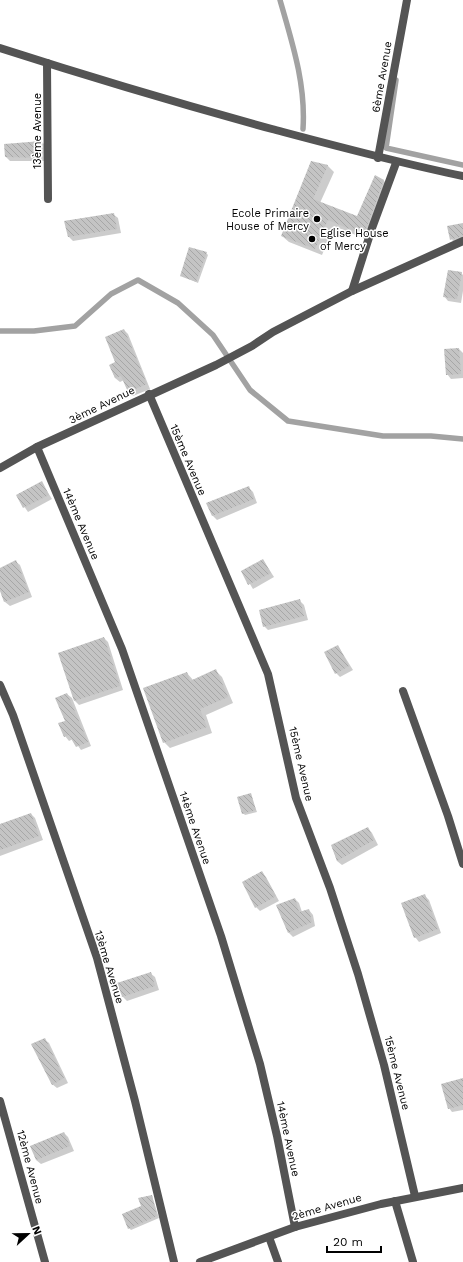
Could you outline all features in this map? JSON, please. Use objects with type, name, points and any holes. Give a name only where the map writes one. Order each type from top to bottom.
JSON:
[{"type":"street","name":"6ème Avenue","points":[[378,158],[407,0]]},
{"type":"street","points":[[0,48],[121,86],[396,163],[463,176]]},
{"type":"street","name":"13ème Avenue","points":[[47,63],[48,199]]},
{"type":"street","points":[[352,291],[372,228],[396,163]]},
{"type":"street","name":"3ème Avenue","points":[[0,468],[37,447],[78,429],[149,394],[216,365],[252,346],[273,332],[352,291],[463,241]]},
{"type":"street","name":"15ème Avenue","points":[[149,394],[268,674],[296,798],[330,888],[358,974],[384,1065],[415,1196]]},
{"type":"street","name":"14ème Avenue","points":[[37,447],[122,649],[221,936],[260,1064],[277,1136],[295,1227]]},
{"type":"street","name":"13ème Avenue","points":[[0,685],[13,715],[97,958],[135,1101],[174,1262]]},
{"type":"street","points":[[403,691],[448,816],[463,864]]},
{"type":"street","name":"12ème Avenue","points":[[0,1101],[45,1262]]},
{"type":"street","name":"2ème Avenue","points":[[200,1262],[295,1227],[415,1196],[463,1188]]},
{"type":"street","points":[[395,1201],[413,1262]]},
{"type":"street","points":[[269,1237],[278,1262]]},
{"type":"building","points":[[42,141],[42,158],[5,157],[4,144]]},
{"type":"building","points":[[311,161],[328,165],[313,199],[357,216],[375,175],[384,180],[364,235],[328,220],[315,249],[281,236]]},
{"type":"building","points":[[114,213],[117,229],[68,237],[64,221]]},
{"type":"building","points":[[463,223],[463,236],[450,240],[447,226]]},
{"type":"building","points":[[189,247],[207,252],[196,282],[180,276]]},
{"type":"building","points":[[448,270],[462,272],[457,299],[443,297]]},
{"type":"building","points":[[124,329],[147,384],[128,392],[121,376],[115,378],[109,365],[115,362],[105,337]]},
{"type":"building","points":[[459,348],[461,374],[446,375],[444,349]]},
{"type":"building","points":[[42,481],[49,495],[23,508],[16,495]]},
{"type":"building","points":[[249,486],[254,499],[212,516],[206,503]]},
{"type":"building","points":[[263,559],[271,573],[248,585],[241,571]]},
{"type":"building","points":[[16,560],[29,592],[4,602],[0,591],[0,568]]},
{"type":"building","points":[[300,599],[304,616],[263,627],[259,610]]},
{"type":"building","points":[[104,637],[120,686],[74,701],[58,653]]},
{"type":"building","points":[[338,645],[349,666],[335,674],[324,652]]},
{"type":"building","points":[[216,669],[228,697],[200,709],[207,727],[163,743],[143,688],[187,672],[190,681]]},
{"type":"building","points":[[67,693],[88,742],[76,747],[69,735],[64,737],[58,723],[65,721],[55,698]]},
{"type":"building","points":[[251,793],[256,810],[242,814],[237,797]]},
{"type":"building","points":[[31,813],[39,836],[0,850],[0,824]]},
{"type":"building","points":[[368,827],[374,840],[337,861],[331,845]]},
{"type":"building","points":[[262,871],[276,896],[255,908],[242,882]]},
{"type":"building","points":[[425,894],[438,929],[414,938],[401,903]]},
{"type":"building","points":[[295,898],[299,912],[309,909],[312,922],[288,933],[276,905]]},
{"type":"building","points":[[151,972],[155,986],[122,997],[117,983]]},
{"type":"building","points":[[45,1038],[64,1078],[52,1085],[31,1044]]},
{"type":"building","points":[[463,1078],[463,1105],[448,1109],[441,1084]]},
{"type":"building","points":[[64,1132],[70,1146],[36,1160],[30,1146]]},
{"type":"building","points":[[152,1195],[157,1216],[128,1229],[122,1214],[141,1206],[138,1198]]},
{"type":"waterway","points":[[280,0],[300,79],[303,129]]},
{"type":"waterway","points":[[396,80],[386,148],[463,165]]},
{"type":"waterway","points":[[0,331],[34,331],[75,326],[111,294],[138,280],[178,303],[213,335],[250,390],[288,421],[383,436],[431,436],[463,439]]},
{"type":"place","name":"Ecole Primaire House of Mercy","points":[[317,219]]},
{"type":"place","name":"Eglise House of Mercy","points":[[312,239]]}]
